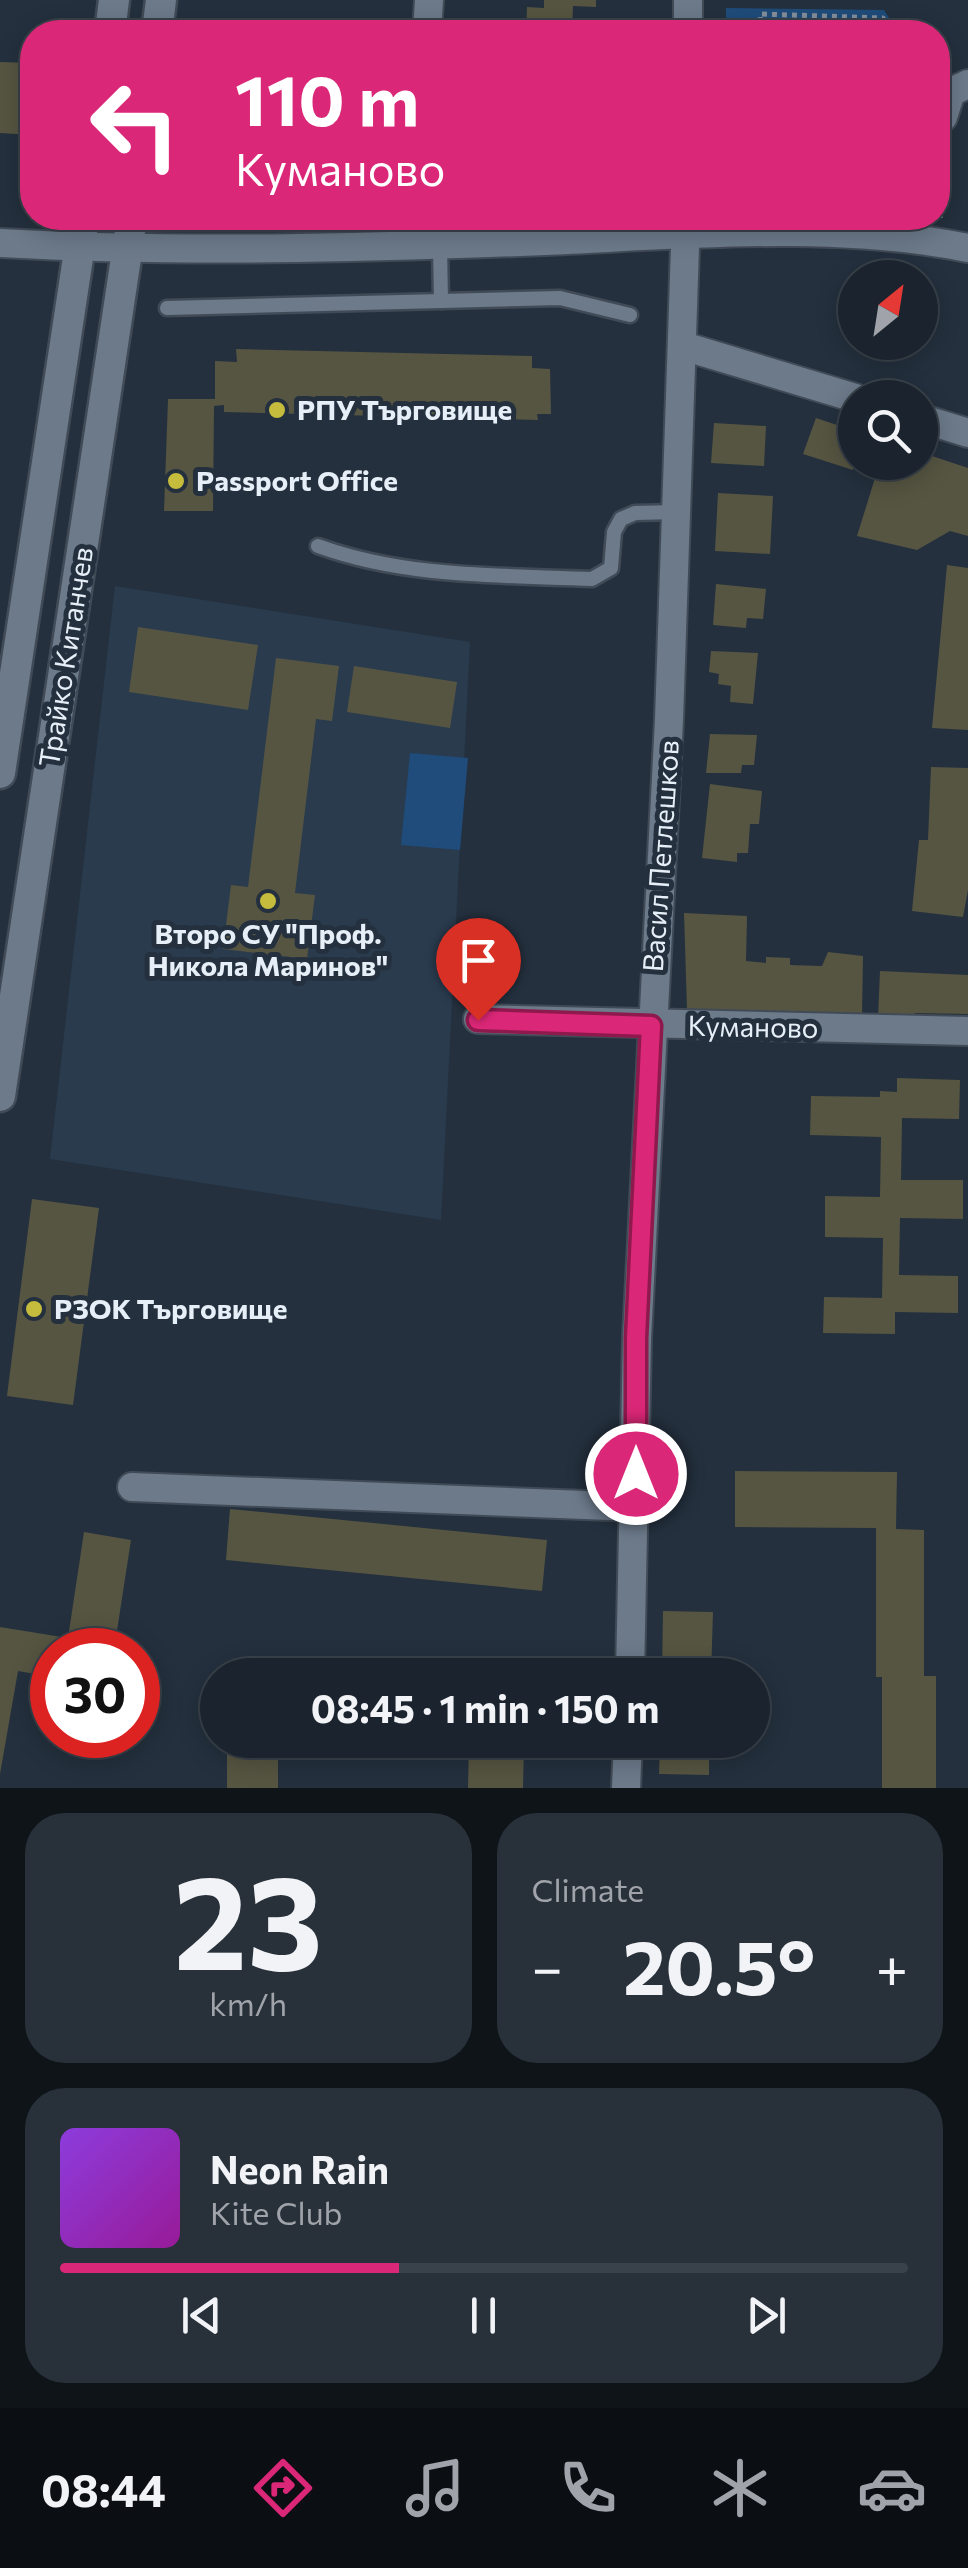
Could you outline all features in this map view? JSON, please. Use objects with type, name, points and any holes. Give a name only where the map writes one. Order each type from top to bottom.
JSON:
[{"type":"street","name":"Трайко Китанчев","points":[[0,1096],[130,230]]},
{"type":"street","points":[[421,230],[428,246]]},
{"type":"street","points":[[0,242],[82,232],[127,250],[428,246],[634,230]]},
{"type":"street","name":"Васил Петлешков","points":[[631,1658],[636,1338],[677,512],[685,230]]},
{"type":"street","points":[[728,230],[968,248]]},
{"type":"street","name":"Трайко Китанчев","points":[[0,773],[82,232]]},
{"type":"street","points":[[682,346],[838,393]]},
{"type":"street","points":[[938,424],[968,433]]},
{"type":"street","name":"Куманово","points":[[478,1020],[968,1030]]},
{"type":"street","points":[[132,1487],[636,1507]]},
{"type":"street","points":[[626,1788],[627,1758]]},
{"type":"lane","points":[[428,246],[441,301]]},
{"type":"lane","points":[[167,308],[563,298],[630,316]]},
{"type":"lane","points":[[318,546],[380,566],[423,572],[592,579],[611,568],[621,518],[635,513],[677,512]]},
{"type":"path","points":[[760,20],[760,14],[884,20]]},
{"type":"path","points":[[940,230],[940,243]]},
{"type":"shaded area","points":[[726,8],[884,10],[890,20],[726,20]]},
{"type":"shaded area","name":"Второ СУ \"Проф. Никола Маринов\"","points":[[115,586],[470,642],[441,1220],[50,1159]]},
{"type":"shaded area","points":[[410,753],[468,758],[460,850],[401,845]]},
{"type":"building","points":[[544,0],[596,0],[596,7],[573,6],[572,20],[526,20],[527,7],[544,8]]},
{"type":"building","points":[[0,62],[20,63],[20,134],[0,133]]},
{"type":"building","points":[[236,349],[532,356],[532,368],[550,369],[551,414],[537,414],[538,420],[224,412],[224,405],[214,406],[213,511],[164,511],[168,399],[215,399],[215,361],[237,362]]},
{"type":"building","points":[[816,418],[838,425],[838,465],[803,454]]},
{"type":"building","points":[[714,423],[766,426],[764,466],[711,463]]},
{"type":"building","points":[[938,458],[968,468],[968,536],[950,531],[917,550],[857,536],[874,480],[938,480]]},
{"type":"building","points":[[718,493],[773,496],[770,554],[715,551]]},
{"type":"building","points":[[947,565],[968,568],[968,730],[932,728]]},
{"type":"building","points":[[716,584],[766,589],[763,619],[747,618],[746,628],[713,625]]},
{"type":"building","points":[[138,627],[258,645],[248,710],[129,692]]},
{"type":"building","points":[[711,651],[758,653],[753,704],[730,702],[731,686],[718,684],[719,674],[709,672]]},
{"type":"building","points":[[276,658],[339,666],[332,721],[316,719],[295,893],[315,895],[307,959],[223,949],[231,885],[248,887]]},
{"type":"building","points":[[354,666],[457,682],[450,728],[347,712]]},
{"type":"building","points":[[710,734],[757,735],[754,765],[742,765],[741,773],[706,773]]},
{"type":"building","points":[[931,767],[968,768],[968,890],[963,917],[912,911],[919,840],[928,840]]},
{"type":"building","points":[[710,784],[762,791],[759,824],[750,824],[748,853],[737,853],[737,862],[702,858]]},
{"type":"building","points":[[684,913],[747,916],[746,961],[766,963],[766,957],[790,958],[790,965],[822,966],[828,952],[863,956],[862,1015],[762,1017],[687,1010]]},
{"type":"building","points":[[880,971],[968,975],[968,1014],[915,1013],[915,1020],[878,1017]]},
{"type":"building","points":[[897,1078],[960,1080],[959,1119],[902,1118],[901,1180],[963,1180],[963,1219],[900,1218],[899,1275],[958,1276],[958,1313],[895,1312],[895,1334],[823,1333],[824,1297],[882,1298],[883,1238],[825,1237],[825,1196],[880,1197],[881,1137],[810,1135],[811,1096],[880,1097],[880,1091],[897,1092]]},
{"type":"building","points":[[32,1199],[99,1208],[73,1405],[7,1396]]},
{"type":"building","points":[[735,1471],[897,1472],[896,1529],[924,1530],[924,1676],[936,1676],[936,1788],[882,1788],[882,1677],[876,1677],[876,1528],[735,1527]]},
{"type":"building","points":[[230,1509],[547,1540],[542,1591],[226,1560]]},
{"type":"building","points":[[84,1532],[131,1540],[117,1628],[70,1628]]},
{"type":"building","points":[[663,1611],[713,1612],[712,1658],[662,1658]]},
{"type":"building","points":[[0,1627],[30,1632],[30,1673],[18,1671],[0,1774]]},
{"type":"building","points":[[227,1758],[278,1758],[278,1788],[227,1788]]},
{"type":"building","points":[[469,1758],[524,1758],[523,1788],[468,1788]]},
{"type":"building","points":[[659,1758],[709,1758],[709,1775],[659,1774]]},
{"type":"place","name":"РПУ Търговище","points":[[277,410]]},
{"type":"place","name":"Passport Office","points":[[176,481]]},
{"type":"place","name":"Второ СУ \"Проф. Никола Маринов\"","points":[[268,901]]},
{"type":"place","name":"РЗОК Търговище","points":[[34,1309]]},
{"type":"route","points":[[478,1020],[651,1026],[636,1338],[636,1474]]}]
